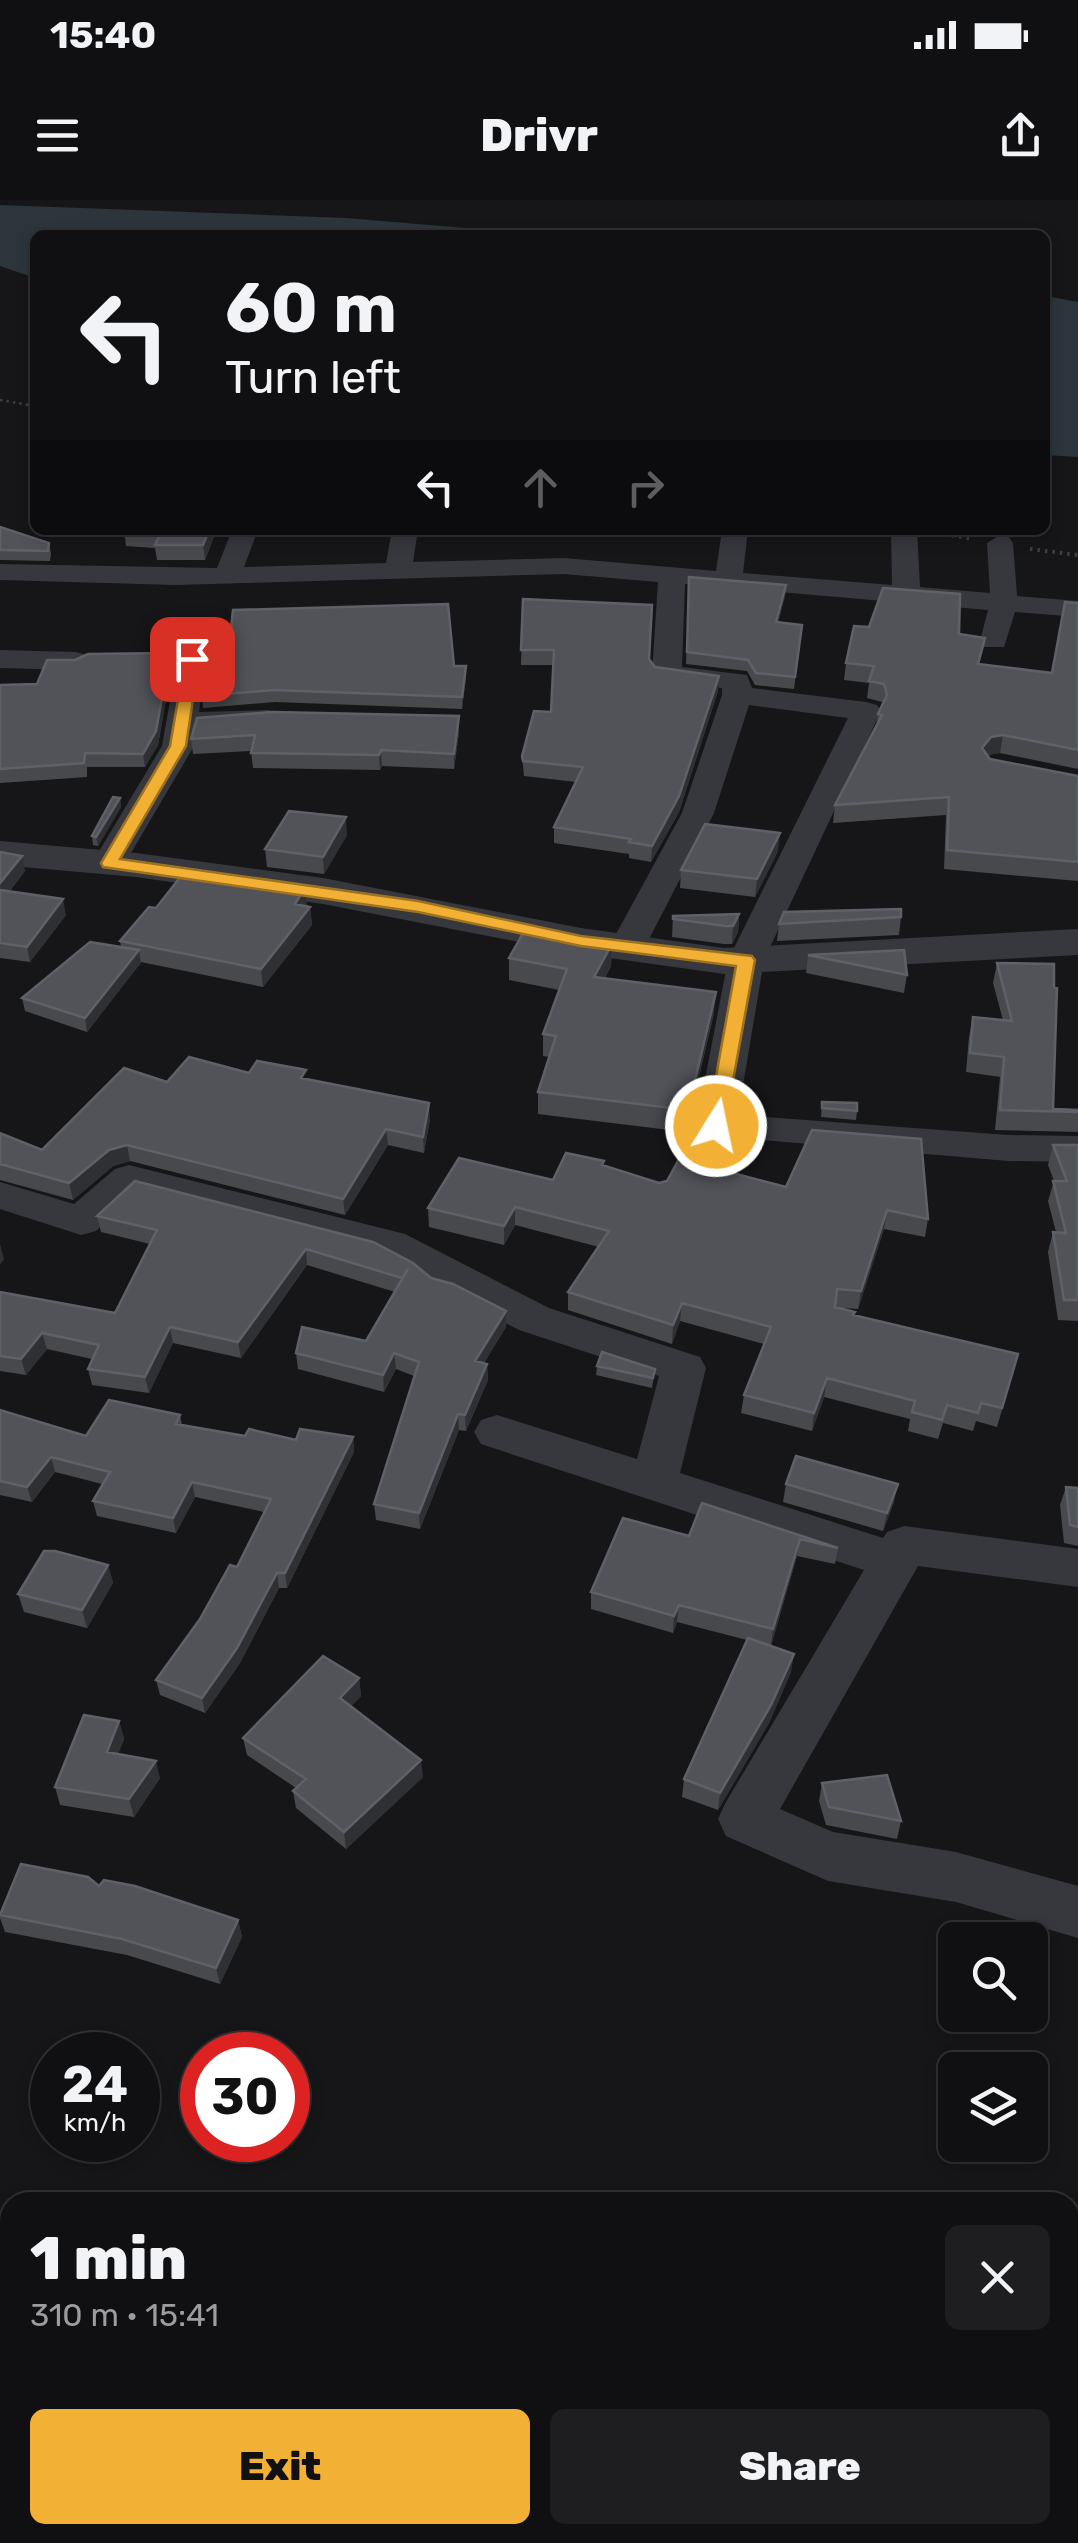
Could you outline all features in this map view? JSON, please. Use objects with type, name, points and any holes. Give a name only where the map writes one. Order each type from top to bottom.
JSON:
[{"type":"street","points":[[227,576],[243,535]]},
{"type":"street","points":[[398,570],[404,535]]},
{"type":"street","points":[[729,578],[734,535]]},
{"type":"street","points":[[904,535],[906,592]]},
{"type":"street","points":[[994,642],[1004,602],[1000,544]]},
{"type":"street","points":[[0,572],[227,576],[398,570],[565,557],[672,573],[1078,609]]},
{"type":"street","points":[[627,948],[698,813],[738,695],[737,681],[667,674],[672,573]]},
{"type":"street","points":[[110,863],[178,746],[197,627]]},
{"type":"street","points":[[0,659],[76,661]]},
{"type":"street","points":[[738,695],[866,711],[746,960],[716,1126],[1008,1148],[1078,1149]]},
{"type":"street","points":[[182,722],[293,716]]},
{"type":"street","points":[[0,853],[323,891],[627,948],[724,960],[1078,942]]},
{"type":"street","points":[[0,1195],[81,1221],[128,1178],[390,1244],[534,1318],[684,1368],[654,1482]]},
{"type":"street","points":[[497,1432],[896,1561]]},
{"type":"street","points":[[1078,1568],[904,1545],[745,1819],[828,1856],[956,1877],[1078,1912]]},
{"type":"path","points":[[0,400],[30,405]]},
{"type":"shaded area","points":[[0,205],[346,218],[489,230],[30,230],[30,276],[0,266]]},
{"type":"shaded area","points":[[1050,297],[1078,302],[1078,457],[1050,455]]},
{"type":"building","points":[[0,527],[49,543],[48,551],[0,550]]},
{"type":"building","points":[[160,535],[207,535],[203,545],[155,545]]},
{"type":"building","points":[[689,577],[786,585],[776,622],[802,625],[795,677],[756,673],[748,660],[687,652]]},
{"type":"building","points":[[883,588],[960,594],[959,634],[985,638],[978,664],[1052,673],[1065,602],[1078,603],[1078,750],[1003,735],[991,737],[982,748],[990,759],[1078,776],[1078,862],[947,850],[949,797],[835,805],[882,715],[878,714],[887,695],[884,684],[869,681],[874,666],[846,663],[854,626],[869,627]]},
{"type":"building","points":[[523,599],[652,605],[649,659],[655,667],[719,676],[679,796],[652,846],[554,827],[583,767],[523,761],[534,711],[551,712],[554,650],[521,650]]},
{"type":"building","points":[[448,604],[454,666],[466,666],[462,697],[274,690],[202,696],[209,648],[229,647],[233,610]]},
{"type":"building","points":[[170,653],[156,731],[143,754],[85,753],[84,763],[0,769],[0,685],[37,684],[47,660],[75,660],[88,654]]},
{"type":"building","points":[[273,712],[459,716],[454,754],[381,750],[379,755],[251,753],[255,735],[191,739],[197,718]]},
{"type":"building","points":[[113,797],[120,798],[96,837],[92,836]]},
{"type":"building","points":[[289,811],[346,817],[323,857],[265,849]]},
{"type":"building","points":[[705,824],[780,833],[757,879],[681,870]]},
{"type":"building","points":[[0,852],[22,856],[0,883]]},
{"type":"building","points":[[185,871],[305,888],[295,904],[310,907],[261,969],[120,941],[149,907],[156,908]]},
{"type":"building","points":[[0,890],[63,899],[27,947],[0,943]]},
{"type":"building","points":[[901,909],[901,917],[779,924],[784,912]]},
{"type":"building","points":[[739,914],[733,926],[673,919],[673,916]]},
{"type":"building","points":[[526,928],[612,944],[594,977],[716,992],[688,1110],[538,1092],[556,1036],[543,1034],[567,969],[509,958]]},
{"type":"building","points":[[90,942],[139,950],[85,1018],[22,998]]},
{"type":"building","points":[[904,950],[907,975],[808,955]]},
{"type":"building","points":[[997,963],[1054,964],[1057,988],[1053,1109],[1078,1112],[1000,1110],[1004,1057],[970,1053],[973,1017],[1012,1021]]},
{"type":"building","points":[[189,1057],[249,1073],[257,1061],[306,1070],[301,1078],[429,1103],[423,1137],[386,1129],[343,1199],[127,1145],[109,1150],[69,1183],[0,1164],[0,1133],[42,1150],[124,1068],[167,1082]]},
{"type":"building","points":[[822,1102],[857,1103],[857,1111],[822,1108]]},
{"type":"building","points":[[812,1130],[921,1139],[928,1219],[887,1210],[861,1291],[837,1289],[835,1307],[855,1312],[853,1315],[1018,1354],[1002,1408],[981,1403],[978,1413],[947,1405],[942,1420],[912,1412],[915,1401],[827,1378],[814,1413],[744,1395],[771,1327],[682,1303],[673,1325],[568,1292],[609,1231],[515,1207],[504,1226],[428,1208],[459,1158],[553,1180],[566,1153],[604,1161],[602,1165],[659,1183],[667,1181],[679,1159],[786,1187]]},
{"type":"building","points":[[1053,1145],[1078,1145],[1078,1300],[1064,1300],[1053,1232],[1066,1233],[1053,1181],[1067,1181]]},
{"type":"building","points":[[135,1181],[373,1242],[413,1263],[431,1278],[453,1284],[506,1311],[475,1361],[487,1364],[465,1415],[458,1414],[419,1513],[374,1504],[419,1362],[394,1353],[383,1375],[296,1353],[302,1327],[366,1341],[408,1269],[402,1278],[306,1249],[238,1342],[170,1327],[145,1377],[88,1369],[99,1345],[42,1333],[21,1359],[0,1356],[0,1292],[115,1313],[157,1230],[97,1216]]},
{"type":"building","points":[[602,1352],[655,1369],[653,1378],[597,1366]]},
{"type":"building","points":[[109,1400],[180,1415],[176,1424],[245,1436],[249,1429],[296,1440],[300,1429],[353,1437],[285,1573],[277,1573],[237,1648],[202,1698],[156,1680],[200,1619],[230,1565],[237,1567],[271,1499],[192,1482],[173,1518],[93,1501],[110,1472],[51,1457],[27,1487],[0,1481],[0,1410],[86,1436]]},
{"type":"building","points":[[796,1456],[898,1484],[887,1513],[786,1484]]},
{"type":"building","points":[[1066,1487],[1078,1488],[1078,1527],[1070,1525]]},
{"type":"building","points":[[702,1503],[838,1548],[800,1539],[773,1629],[679,1605],[674,1616],[591,1592],[623,1518],[689,1536]]},
{"type":"building","points":[[44,1551],[108,1565],[82,1610],[18,1594]]},
{"type":"building","points":[[748,1638],[794,1654],[771,1705],[720,1793],[684,1779]]},
{"type":"building","points":[[323,1656],[359,1678],[340,1698],[421,1760],[344,1832],[293,1791],[306,1779],[243,1738]]},
{"type":"building","points":[[84,1715],[119,1721],[107,1752],[156,1761],[129,1799],[55,1787]]},
{"type":"building","points":[[887,1775],[901,1821],[829,1807],[822,1783]]},
{"type":"building","points":[[21,1864],[88,1877],[99,1886],[104,1880],[135,1886],[238,1920],[216,1968],[122,1939],[0,1915]]},
{"type":"route","points":[[192,659],[178,746],[110,863],[418,906],[581,941],[746,960],[716,1126]]}]
